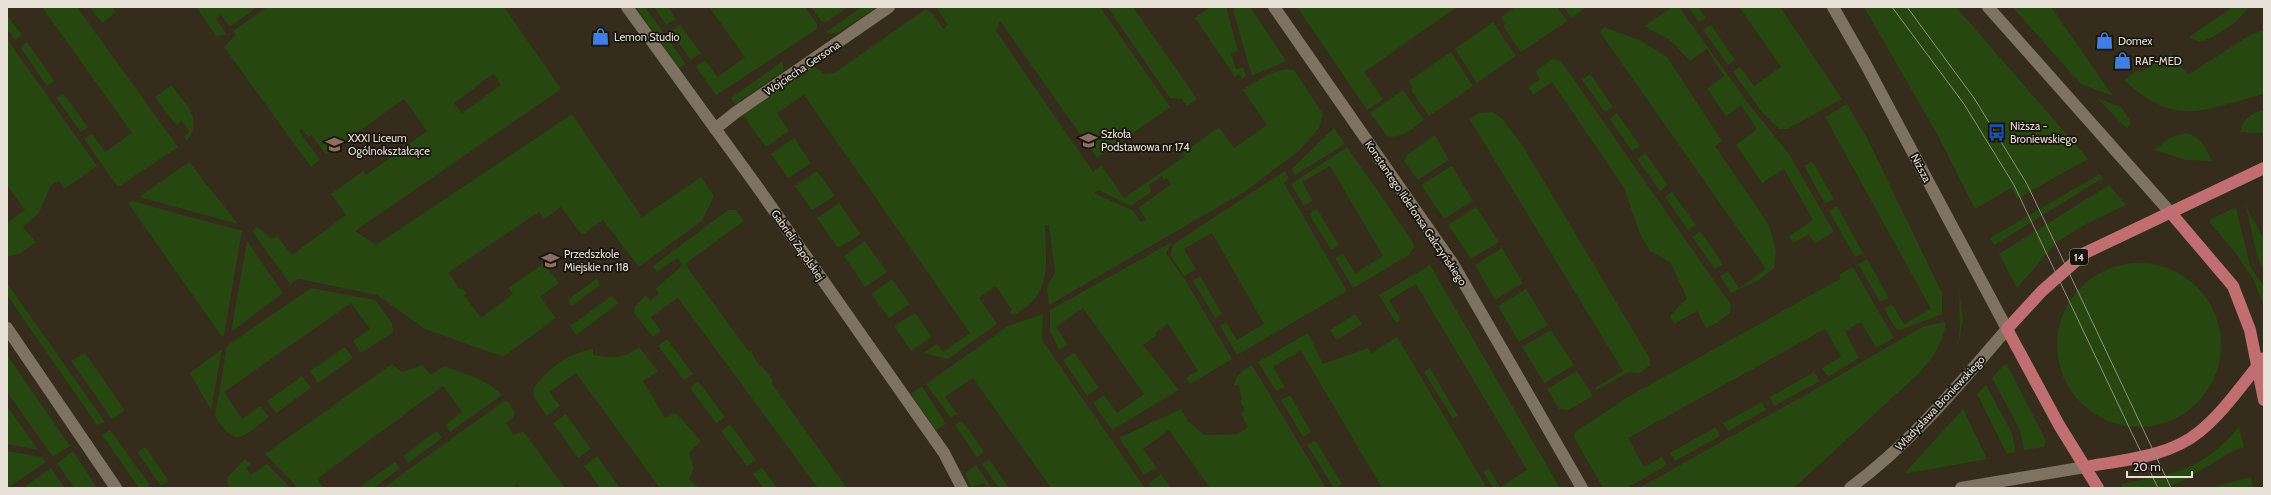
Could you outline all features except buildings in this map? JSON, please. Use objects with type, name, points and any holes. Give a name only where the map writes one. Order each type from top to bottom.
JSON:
[{"type":"main road","name":"14","points":[[2008,330],[2074,261],[2107,241],[2264,168]]},
{"type":"main road","points":[[2170,212],[2232,286],[2261,362],[2264,400]]},
{"type":"main road","points":[[2008,330],[2059,425],[2098,488]]},
{"type":"main road","points":[[2085,467],[2155,453],[2176,446],[2198,433],[2261,362]]},
{"type":"street","name":"Gabrieli Zapolskiej","points":[[627,7],[944,453],[962,488]]},
{"type":"street","name":"Wojciecha Gersona","points":[[715,129],[735,113],[889,7]]},
{"type":"street","name":"Konstantego Ildefonsa Gałczyńskiego","points":[[1274,7],[1452,264],[1582,488]]},
{"type":"street","name":"Niższa","points":[[1833,7],[1865,63],[2008,330]]},
{"type":"street","points":[[1988,7],[2170,212]]},
{"type":"street","points":[[7,328],[116,488]]},
{"type":"street","name":"Władysława Broniewskiego","points":[[1850,488],[1882,464],[1926,421],[2008,330]]},
{"type":"street","points":[[1961,488],[2085,467]]},
{"type":"green space","points":[[42,7],[77,7],[178,147],[118,187],[84,139],[92,134],[105,152],[132,133]]},
{"type":"green space","points":[[90,7],[112,7],[116,12],[102,23]]},
{"type":"green space","points":[[196,7],[257,7],[230,27],[221,15],[216,19],[227,35],[216,36]]},
{"type":"green space","points":[[267,7],[504,7],[561,89],[355,231],[376,245],[572,114],[642,217],[701,177],[714,196],[702,221],[639,267],[603,220],[582,235],[561,207],[545,219],[539,212],[448,273],[460,289],[462,287],[467,293],[464,295],[481,318],[513,294],[508,288],[544,263],[559,283],[540,297],[556,318],[503,357],[425,329],[377,295],[299,279],[290,284],[252,231],[257,227],[272,239],[277,236],[292,255],[346,215],[331,194],[363,171],[366,175],[427,131],[404,99],[326,155],[312,135],[308,137],[302,129],[299,131],[320,160],[311,167],[224,47],[236,35],[233,31]],"holes":[[[493,74],[501,85],[462,113],[454,103]]]},
{"type":"green space","points":[[636,7],[645,7],[686,64],[679,68]]},
{"type":"green space","points":[[654,7],[668,7],[676,19],[666,25]]},
{"type":"green space","points":[[709,7],[805,7],[817,24],[817,29],[716,95],[696,67],[705,60],[718,77],[745,57]]},
{"type":"green space","points":[[811,7],[848,7],[826,22],[821,21]]},
{"type":"green space","points":[[862,7],[877,7],[837,33],[830,34],[826,32]]},
{"type":"green space","name":"Szkoła Podstawowa nr 174","points":[[936,7],[1100,7],[1170,107],[1097,158],[1000,21],[996,31],[1093,172],[1101,165],[1124,198],[1185,156],[1183,153],[1219,127],[1234,148],[1267,125],[1243,90],[1274,72],[1288,69],[1294,70],[1323,114],[1319,128],[1299,151],[1244,192],[1049,305],[1047,287],[1055,272],[1049,225],[1045,225],[1046,265],[1041,288],[1035,298],[1026,307],[1013,315],[1009,313],[1012,310],[996,286],[979,298],[997,324],[948,359],[923,353],[937,344],[943,352],[970,333],[804,95],[777,113],[789,131],[766,147],[743,115],[814,66],[825,74],[834,73],[926,9],[934,15],[943,29],[948,25]],"holes":[[[1162,176],[1164,180],[1167,178],[1171,184],[1138,208],[1146,219],[1141,222],[1132,210],[1094,193],[1099,190],[1130,206],[1151,192],[1149,185]]]},
{"type":"green space","points":[[1107,7],[1133,7],[1197,99],[1187,106],[1182,99],[1170,98]]},
{"type":"green space","points":[[1210,7],[1227,7],[1238,51],[1231,53],[1236,69],[1243,67],[1246,76],[1242,79],[1239,74],[1235,77],[1195,18]]},
{"type":"green space","points":[[1235,7],[1250,7],[1286,61],[1252,76],[1233,11]]},
{"type":"green space","points":[[1297,7],[1457,7],[1364,72],[1383,99],[1367,110]]},
{"type":"green space","points":[[1515,7],[1557,7],[1567,21],[1521,52],[1503,26],[1505,24],[1501,17]]},
{"type":"green space","points":[[1564,7],[1587,7],[1571,18]]},
{"type":"green space","points":[[1672,7],[1679,7],[1748,103],[1789,154],[1834,232],[1815,244],[1809,234],[1793,243],[1789,236],[1813,220],[1784,169],[1762,183],[1736,145],[1757,129],[1741,105],[1726,116],[1707,88],[1724,76],[1707,49],[1690,61],[1670,40],[1644,26]]},
{"type":"green space","points":[[1688,7],[1698,7],[1706,18],[1699,22]]},
{"type":"green space","points":[[1739,7],[1780,7],[1842,99],[1787,129],[1779,129],[1762,112],[1733,72],[1740,67],[1754,86],[1781,67]]},
{"type":"green space","points":[[1864,7],[1956,7],[2088,159],[2017,199],[2011,188],[1975,209],[1937,134]]},
{"type":"green space","points":[[2012,7],[2051,7],[2113,96],[2081,84]]},
{"type":"green space","points":[[2233,7],[2248,7],[2234,23],[2218,34],[2203,41],[2198,41],[2189,37]]},
{"type":"green space","points":[[7,15],[22,35],[15,40],[7,29]]},
{"type":"green space","points":[[1493,22],[1516,56],[1477,83],[1455,49]]},
{"type":"green space","points":[[680,25],[701,53],[691,60],[670,32]]},
{"type":"green space","points":[[1711,25],[1735,60],[1728,65],[1703,30]]},
{"type":"green space","points":[[1604,27],[1642,41],[1667,57],[1722,141],[1715,146],[1769,225],[1776,251],[1774,268],[1759,280],[1731,293],[1720,276],[1728,271],[1739,288],[1766,269],[1600,32]]},
{"type":"green space","points":[[2264,31],[2264,94],[2207,109],[2191,111],[2175,110],[2159,105],[2142,95],[2124,80],[2138,70],[2141,72],[2171,53],[2188,75],[2250,35]]},
{"type":"green space","points":[[7,39],[97,166],[64,189],[59,181],[51,185],[39,213],[23,227],[36,242],[19,254],[7,257],[7,223],[25,210],[7,185]]},
{"type":"green space","points":[[27,42],[54,81],[47,86],[20,47]]},
{"type":"green space","points":[[1451,52],[1473,86],[1429,116],[1411,90],[1413,88],[1409,81]]},
{"type":"green space","points":[[1553,59],[1561,61],[1731,305],[1730,313],[1717,323],[1706,328],[1697,311],[1674,324],[1670,316],[1687,298],[1670,262],[1650,251],[1640,234],[1624,188],[1552,82],[1533,95],[1528,87],[1540,79],[1535,71]]},
{"type":"green space","points":[[783,61],[783,71],[735,104],[731,98]]},
{"type":"green space","points":[[1590,74],[1613,107],[1605,112],[1582,80]]},
{"type":"green space","points":[[172,85],[187,105],[193,118],[194,125],[187,141],[184,137],[190,132],[182,121],[176,125],[155,97]]},
{"type":"green space","points":[[1403,90],[1424,120],[1402,135],[1392,137],[1387,136],[1370,113]]},
{"type":"green space","points":[[63,93],[88,127],[81,132],[56,98]]},
{"type":"green space","points":[[2097,98],[2121,107],[2131,122],[2127,129]]},
{"type":"green space","points":[[1847,104],[1867,138],[1942,293],[1942,314],[1901,330],[1896,329],[1884,309],[1892,304],[1904,324],[1931,309],[1825,117]]},
{"type":"green space","points":[[2264,110],[2264,133],[2240,132],[2243,123],[2248,117]]},
{"type":"green space","points":[[1494,112],[1503,120],[1523,146],[1649,357],[1651,365],[1639,373],[1629,372],[1597,390],[1595,388],[1623,371],[1470,120],[1479,113]]},
{"type":"green space","points":[[1617,113],[1640,146],[1632,151],[1610,119]]},
{"type":"green space","points":[[1334,128],[1345,144],[1295,175],[1292,169]]},
{"type":"green space","points":[[2186,133],[2196,137],[2199,140],[2212,161],[2186,160],[2154,150],[2171,137]]},
{"type":"green space","points":[[1435,135],[1449,160],[1418,180],[1404,161],[1408,154]]},
{"type":"green space","points":[[794,138],[811,163],[788,178],[771,154]]},
{"type":"green space","points":[[1347,147],[1413,242],[1414,248],[1409,255],[1353,288],[1335,258],[1343,253],[1355,273],[1383,256],[1330,166],[1302,182],[1313,201],[1304,206],[1291,184]]},
{"type":"green space","points":[[1645,153],[1668,185],[1660,191],[1637,159]]},
{"type":"green space","points":[[1812,161],[1834,199],[1825,204],[1804,166]]},
{"type":"green space","points":[[189,162],[238,224],[139,197]]},
{"type":"green space","points":[[1452,166],[1473,201],[1444,219],[1421,185]]},
{"type":"green space","points":[[817,171],[835,196],[812,210],[795,186]]},
{"type":"green space","points":[[1285,171],[1289,178],[1284,183],[1347,291],[1237,355],[1220,326],[1226,322],[1237,340],[1264,324],[1212,233],[1184,249],[1196,269],[1184,276],[1170,255],[1173,246],[1178,241]]},
{"type":"green space","points":[[2100,174],[2103,178],[1994,245],[1990,238]]},
{"type":"green space","points":[[2109,185],[2126,205],[2086,224],[2057,242],[2017,288],[1999,254]]},
{"type":"green space","points":[[1672,192],[1696,225],[1688,230],[1665,197]]},
{"type":"green space","points":[[132,201],[242,231],[224,335],[222,337],[128,203]]},
{"type":"green space","points":[[839,203],[861,234],[838,248],[817,218]]},
{"type":"green space","points":[[2244,203],[2264,239],[2264,270],[2257,254]]},
{"type":"green space","points":[[1837,206],[1863,253],[1855,257],[1829,211]]},
{"type":"green space","points":[[1476,207],[1499,242],[1471,259],[1448,225]]},
{"type":"green space","points":[[2236,207],[2250,266],[2264,287],[2264,306],[2253,279],[2235,252],[2209,222],[2211,219]]},
{"type":"green space","points":[[1317,209],[1339,245],[1331,250],[1309,214]]},
{"type":"green space","points":[[728,210],[736,210],[744,221],[685,264],[749,352],[751,351],[759,366],[761,365],[772,379],[772,384],[847,488],[818,488],[678,298],[651,317],[661,331],[653,337],[634,313],[635,306],[646,295],[650,301],[659,294],[655,289],[683,265],[677,258],[657,272],[653,266]]},
{"type":"green space","points":[[1700,231],[1723,264],[1715,269],[1692,237]]},
{"type":"green space","points":[[247,241],[283,293],[231,332]]},
{"type":"green space","points":[[865,241],[887,272],[865,287],[844,256]]},
{"type":"green space","points":[[1172,242],[1166,253],[1186,281],[1232,359],[1190,384],[1186,378],[1198,371],[1168,324],[1155,333],[1157,335],[1143,345],[1179,390],[1112,430],[1093,403],[1104,395],[1117,413],[1144,394],[1083,308],[1056,327],[1068,345],[1059,350],[1050,331],[1050,310]]},
{"type":"green space","points":[[1502,248],[1523,283],[1495,300],[1475,265]]},
{"type":"green space","points":[[1867,259],[1889,298],[1880,302],[1858,264]]},
{"type":"green space","points":[[2131,263],[2147,263],[2163,266],[2178,272],[2191,281],[2203,293],[2212,306],[2218,321],[2221,345],[2220,361],[2212,384],[2203,397],[2191,409],[2178,418],[2163,424],[2147,427],[2131,427],[2115,424],[2100,418],[2087,409],[2075,397],[2066,384],[2060,369],[2057,353],[2057,337],[2060,321],[2066,306],[2075,293],[2087,281],[2100,272],[2115,266]]},
{"type":"green space","points":[[1430,265],[1560,488],[1493,488],[1483,471],[1489,468],[1500,487],[1527,470],[1416,284],[1389,300],[1401,320],[1396,323],[1379,295]]},
{"type":"green space","points":[[1853,267],[1894,338],[1876,348],[1861,322],[1845,331],[1859,358],[1828,377],[1822,368],[1841,357],[1825,329],[1628,438],[1644,467],[1662,457],[1667,465],[1627,488],[1603,488],[1574,437],[1575,432],[1628,397],[1840,279],[1840,274]]},
{"type":"green space","points":[[1200,276],[1222,314],[1215,318],[1193,281]]},
{"type":"green space","points":[[597,278],[600,285],[572,306],[568,300]]},
{"type":"green space","points":[[892,279],[910,304],[889,318],[871,294]]},
{"type":"green space","points":[[7,284],[105,422],[97,425],[7,295]]},
{"type":"green space","points":[[311,288],[375,300],[392,323],[393,332],[361,353],[353,341],[370,329],[351,303],[224,392],[242,419],[260,406],[269,417],[246,434],[240,437],[234,437],[222,427],[215,416],[227,346]]},
{"type":"green space","points":[[1526,289],[1548,325],[1519,342],[1498,306]]},
{"type":"green space","points":[[1959,291],[1963,319],[1958,347],[1960,325]]},
{"type":"green space","points":[[612,296],[619,303],[576,335],[570,326]]},
{"type":"green space","points":[[915,313],[932,337],[911,351],[894,326]]},
{"type":"green space","points":[[1043,314],[1042,337],[1044,343],[1145,488],[1051,488],[973,378],[945,397],[957,414],[951,418],[926,384],[1008,326]]},
{"type":"green space","points":[[1355,314],[1362,324],[1337,340],[1330,330]]},
{"type":"green space","points":[[1944,322],[1946,323],[1942,339],[1936,352],[1917,375],[1794,488],[1639,488],[1830,381],[1913,332],[1925,326]]},
{"type":"green space","points":[[1551,330],[1574,365],[1544,383],[1522,347]]},
{"type":"green space","points":[[1308,333],[1323,364],[1368,348],[1371,353],[1397,337],[1487,488],[1382,488],[1301,351],[1273,367],[1285,387],[1276,391],[1258,362]]},
{"type":"green space","points":[[667,339],[693,374],[684,380],[658,346]]},
{"type":"green space","points":[[345,347],[353,358],[318,383],[310,371]]},
{"type":"green space","points":[[639,347],[658,371],[643,381],[665,418],[676,413],[701,441],[689,453],[694,468],[689,479],[699,488],[660,488],[576,373],[550,392],[560,406],[547,416],[534,398],[533,389],[539,381],[552,368],[574,354],[593,349],[593,355],[617,357],[628,354]]},
{"type":"green space","points":[[222,349],[211,410],[190,373]]},
{"type":"green space","points":[[1074,352],[1099,388],[1087,396],[1063,360]]},
{"type":"green space","points":[[85,353],[125,410],[112,419],[71,361]]},
{"type":"green space","points":[[7,355],[70,446],[53,457],[7,392]]},
{"type":"green space","points":[[392,364],[402,372],[422,365],[431,375],[444,366],[482,381],[496,389],[502,395],[450,432],[445,425],[462,412],[443,386],[317,479],[324,488],[296,488],[291,480],[265,454]]},
{"type":"green space","points":[[2007,364],[2046,441],[2044,447],[2024,450],[2020,430],[1992,378],[2004,365]]},
{"type":"green space","points":[[1252,365],[1326,488],[1210,488],[1169,430],[1143,449],[1157,468],[1144,475],[1119,438],[1181,409],[1188,421],[1204,435],[1237,434],[1248,427],[1241,414],[1245,410],[1240,401],[1242,400],[1239,385],[1234,386],[1238,375]]},
{"type":"green space","points":[[1430,368],[1458,416],[1453,419],[1424,372]]},
{"type":"green space","points":[[1577,371],[1593,396],[1568,410],[1559,409],[1547,389]]},
{"type":"green space","points":[[1814,372],[1820,381],[1774,406],[1770,397]]},
{"type":"green space","points":[[302,376],[311,388],[276,413],[267,401]]},
{"type":"green space","points":[[698,381],[725,417],[716,423],[690,388]]},
{"type":"green space","points":[[1986,385],[2012,433],[2016,452],[2007,454],[1977,394]]},
{"type":"green space","points":[[922,386],[946,424],[936,430],[911,394]]},
{"type":"green space","points":[[1290,395],[1311,432],[1303,437],[1281,400]]},
{"type":"green space","points":[[504,401],[508,402],[515,412],[513,418],[506,423],[514,435],[523,431],[565,488],[520,488],[517,484],[511,488],[383,488]]},
{"type":"green space","points":[[1762,402],[1766,410],[1728,431],[1723,423]]},
{"type":"green space","points":[[7,406],[37,448],[38,450],[7,444]]},
{"type":"green space","points":[[1963,409],[1987,459],[1904,474]]},
{"type":"green space","points":[[566,414],[591,449],[578,458],[553,423]]},
{"type":"green space","points":[[962,421],[984,452],[977,457],[955,425]]},
{"type":"green space","points":[[730,424],[756,460],[747,466],[721,431]]},
{"type":"green space","points":[[1716,427],[1720,436],[1675,461],[1670,453]]},
{"type":"green space","points":[[2239,427],[2244,447],[2233,451],[2181,482],[2160,488],[2123,488],[2121,484],[2172,473],[2199,462],[2225,442]]},
{"type":"green space","points":[[110,430],[150,485],[146,488],[139,488],[102,435]]},
{"type":"green space","points":[[437,431],[442,438],[408,463],[403,456]]},
{"type":"green space","points":[[1315,440],[1342,484],[1334,488],[1307,445]]},
{"type":"green space","points":[[145,447],[169,481],[161,486],[137,452]]},
{"type":"green space","points":[[7,451],[42,457],[46,462],[7,488]]},
{"type":"green space","points":[[73,451],[97,488],[74,488],[57,463]]},
{"type":"green space","points":[[597,456],[620,488],[600,488],[584,466]]},
{"type":"green space","points":[[245,459],[251,465],[246,468],[251,475],[267,464],[291,488],[229,488],[227,478]]},
{"type":"green space","points":[[989,459],[1009,488],[999,488],[982,464]]},
{"type":"green space","points":[[395,462],[400,468],[374,488],[362,488],[361,486]]},
{"type":"green space","points":[[976,465],[992,488],[987,488],[985,483],[971,487],[965,473]]},
{"type":"green space","points":[[762,467],[777,488],[763,488],[753,474]]},
{"type":"green space","points":[[51,468],[65,488],[23,488]]},
{"type":"green space","points":[[1161,474],[1171,488],[1151,488],[1148,484]]},
{"type":"green space","points":[[2251,477],[2253,488],[2211,488],[2216,486]]},
{"type":"tram line","points":[[1892,7],[1964,104],[2014,185],[2158,488]]},
{"type":"tram line","points":[[1907,7],[1974,98],[2027,184],[2171,488]]},
{"type":"place","name":"Lemon Studio","points":[[601,37]]},
{"type":"place","name":"Domex","points":[[2105,41]]},
{"type":"place","name":"RAF-MED","points":[[2122,61]]},
{"type":"place","name":"Niższa - Broniewskiego","points":[[1997,132]]},
{"type":"place","name":"Szkoła Podstawowa nr 174","points":[[1088,140]]},
{"type":"place","name":"XXXI Liceum Ogólnokształcące","points":[[335,144]]},
{"type":"place","name":"Przedszkole Miejskie nr 118","points":[[551,260]]}]
